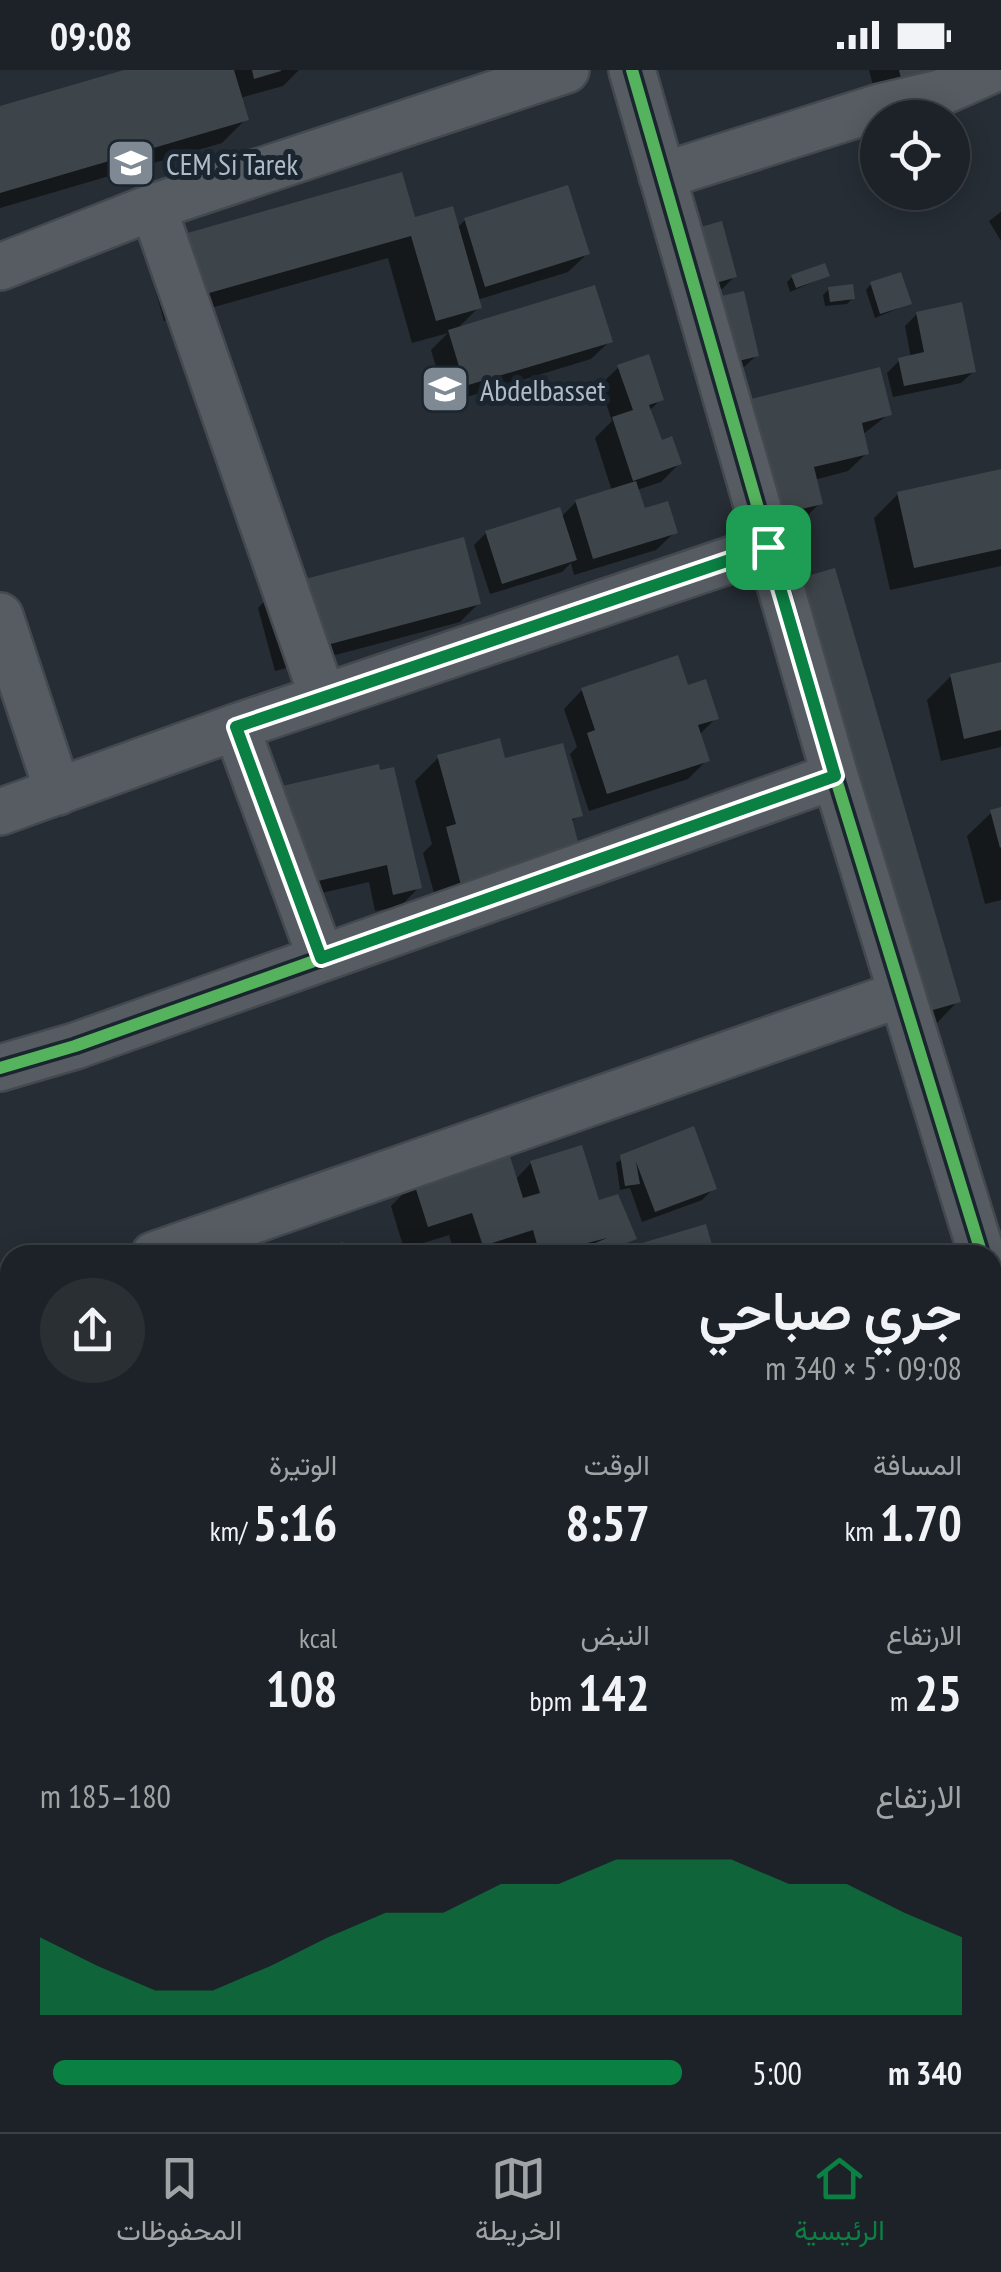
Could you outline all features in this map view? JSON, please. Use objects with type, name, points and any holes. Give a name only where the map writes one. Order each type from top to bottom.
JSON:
[{"type":"street","points":[[0,268],[153,207],[566,70]]},
{"type":"street","points":[[632,70],[835,776],[979,1245]]},
{"type":"street","points":[[662,176],[940,92],[992,70]]},
{"type":"street","points":[[153,207],[323,698]]},
{"type":"street","points":[[0,812],[236,727],[768,547]]},
{"type":"street","points":[[0,616],[58,792]]},
{"type":"street","points":[[236,727],[321,958]]},
{"type":"street","points":[[0,1068],[76,1046],[835,776]]},
{"type":"street","points":[[183,1245],[901,994]]},
{"type":"building","points":[[124,70],[234,70],[249,120],[0,193],[0,106]]},
{"type":"building","points":[[252,70],[281,70],[281,71],[254,79]]},
{"type":"building","points":[[899,70],[928,70],[928,71],[901,78]]},
{"type":"building","points":[[402,172],[415,217],[453,206],[482,308],[436,321],[411,236],[188,299],[170,238]]},
{"type":"building","points":[[568,185],[590,254],[485,287],[464,218]]},
{"type":"building","points":[[722,221],[737,277],[701,287],[686,231]]},
{"type":"building","points":[[825,263],[830,276],[796,288],[791,275]]},
{"type":"building","points":[[901,272],[912,304],[880,314],[870,282]]},
{"type":"building","points":[[853,284],[855,299],[830,302],[828,287]]},
{"type":"building","points":[[595,285],[613,342],[465,386],[448,330]]},
{"type":"building","points":[[744,291],[759,356],[722,365],[707,299]]},
{"type":"building","points":[[962,302],[976,372],[904,386],[898,358],[924,352],[916,312]]},
{"type":"building","points":[[649,354],[664,400],[649,405],[662,440],[672,436],[682,464],[633,481],[612,417],[633,410],[617,365]]},
{"type":"building","points":[[880,367],[892,415],[862,423],[869,454],[814,467],[823,504],[772,516],[743,401]]},
{"type":"building","points":[[1001,469],[1001,549],[914,568],[897,492]]},
{"type":"building","points":[[636,481],[645,508],[668,501],[678,533],[593,559],[575,500]]},
{"type":"building","points":[[560,507],[577,560],[502,584],[485,531]]},
{"type":"building","points":[[464,537],[481,604],[293,654],[275,587]]},
{"type":"building","points":[[835,568],[961,1002],[919,1014],[793,580]]},
{"type":"building","points":[[678,655],[688,685],[706,679],[719,719],[698,725],[710,761],[607,794],[587,733],[595,730],[581,688]]},
{"type":"building","points":[[1001,662],[1001,730],[964,739],[950,674]]},
{"type":"building","points":[[500,738],[505,758],[563,743],[583,816],[572,819],[583,861],[463,893],[446,827],[456,824],[437,755]]},
{"type":"building","points":[[379,764],[380,770],[394,767],[422,888],[393,895],[387,865],[305,884],[282,786]]},
{"type":"building","points":[[1001,807],[1001,847],[1000,848],[990,810]]},
{"type":"building","points":[[694,1126],[717,1189],[655,1212],[636,1162],[640,1184],[625,1186],[620,1155]]},
{"type":"building","points":[[582,1145],[599,1200],[618,1194],[637,1239],[622,1245],[591,1245],[607,1238],[579,1245],[537,1245],[533,1230],[483,1245],[472,1213],[428,1227],[413,1180],[508,1150],[523,1198],[540,1193],[530,1161]]},
{"type":"building","points":[[706,1224],[712,1245],[635,1245]]},
{"type":"cycle path","points":[[632,70],[835,776],[979,1245]]},
{"type":"cycle path","points":[[0,1068],[75,1046],[835,776]]},
{"type":"place","name":"CEM Si Tarek","points":[[131,163]]},
{"type":"place","name":"Abdelbasset","points":[[445,389]]},
{"type":"route","points":[[768,547],[835,776],[321,958],[236,727],[768,547]]}]
